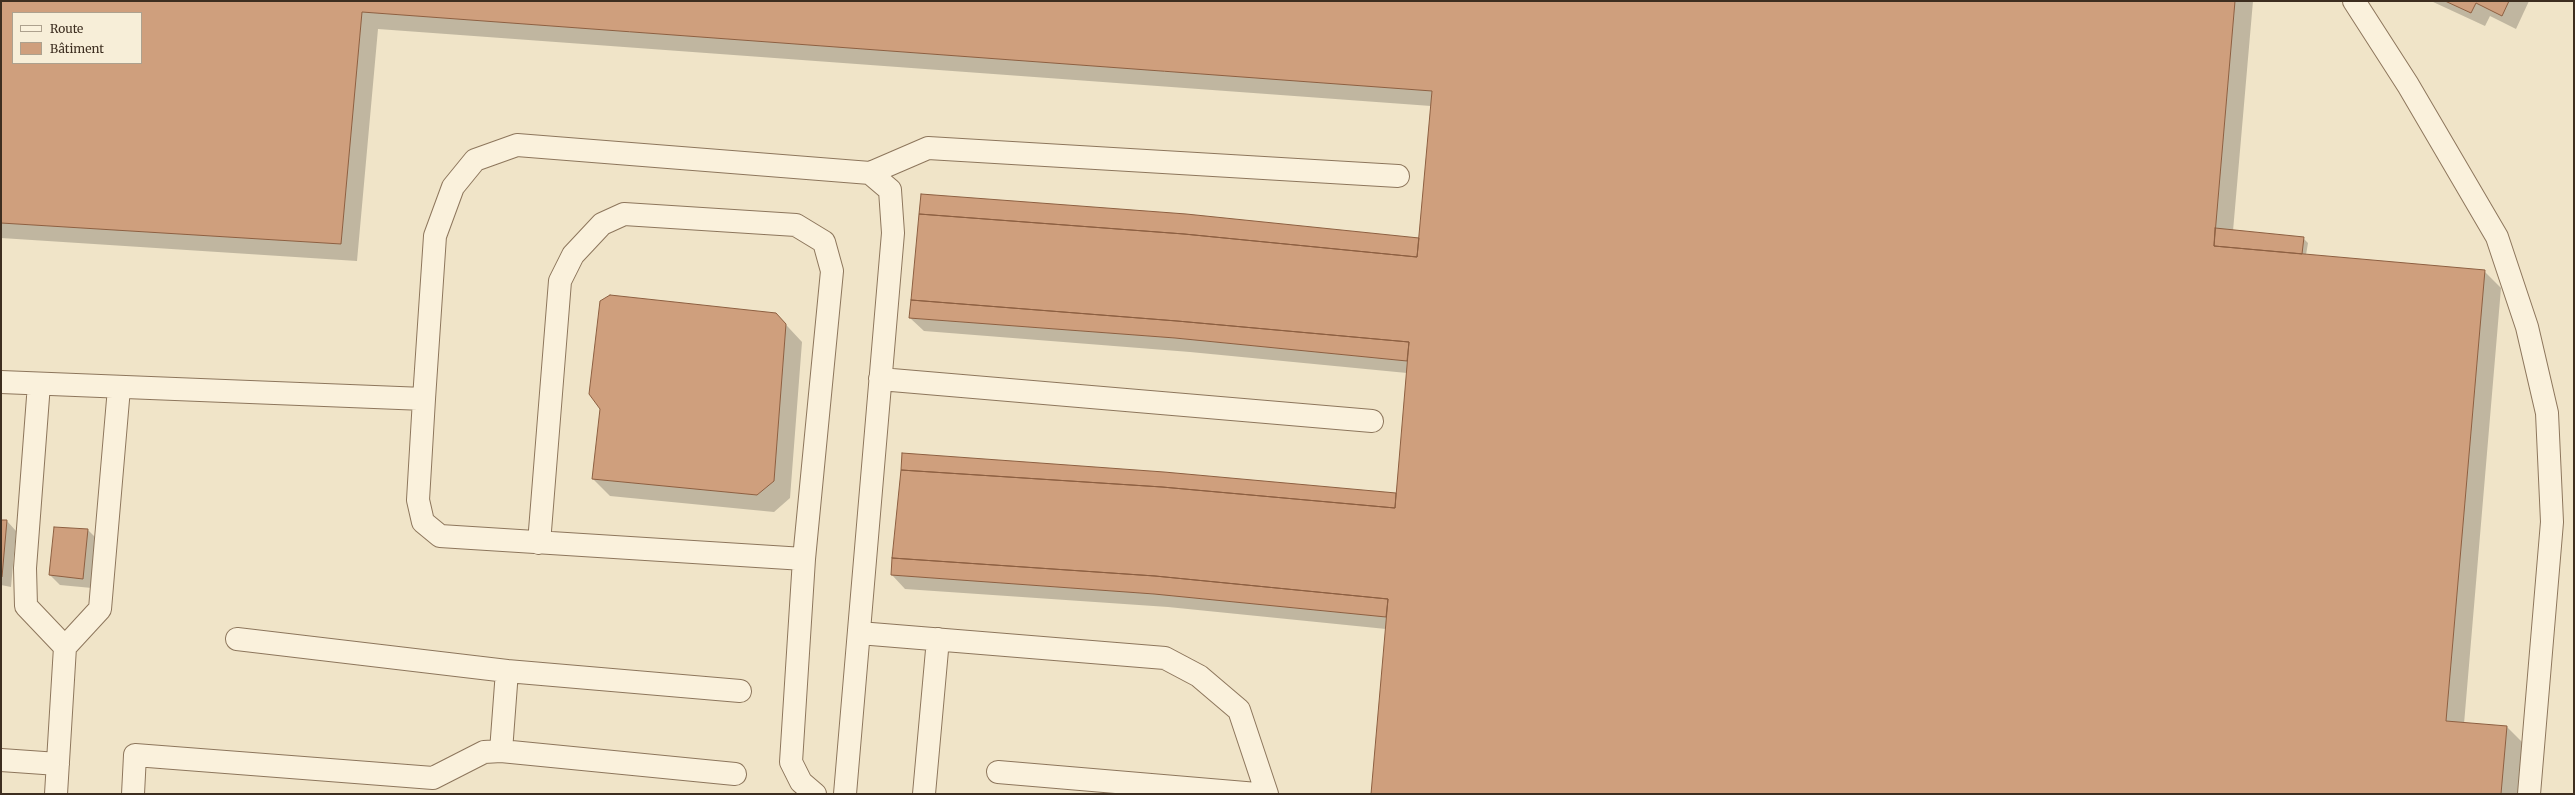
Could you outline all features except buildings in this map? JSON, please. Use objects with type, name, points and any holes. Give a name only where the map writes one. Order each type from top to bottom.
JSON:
[{"type":"lane","points":[[2354,1],[2408,85],[2496,237],[2527,328],[2547,413],[2552,522],[2529,794]]},
{"type":"lane","points":[[804,559],[440,536],[423,522],[418,500],[435,236],[453,187],[475,160],[517,145],[870,173],[928,148],[1398,176]]},
{"type":"lane","points":[[845,794],[893,233],[890,190],[870,173]]},
{"type":"lane","points":[[539,543],[560,281],[573,255],[602,224],[624,214],[796,225],[824,242],[832,271],[804,559],[791,762],[801,782],[815,794]]},
{"type":"lane","points":[[880,379],[1372,421]]},
{"type":"lane","points":[[1,382],[119,388],[424,399]]},
{"type":"lane","points":[[39,384],[25,568],[26,606],[65,647]]},
{"type":"lane","points":[[56,794],[65,647],[100,609],[119,388]]},
{"type":"lane","points":[[859,633],[1165,658],[1199,676],[1240,710],[1267,794]]},
{"type":"lane","points":[[237,639],[507,671],[740,691]]},
{"type":"lane","points":[[924,794],[938,639]]},
{"type":"lane","points":[[501,751],[507,671]]},
{"type":"lane","points":[[133,794],[136,755],[432,786],[484,752],[501,751],[736,774]]},
{"type":"lane","points":[[1,760],[58,764]]},
{"type":"lane","points":[[998,772],[1256,794]]}]
